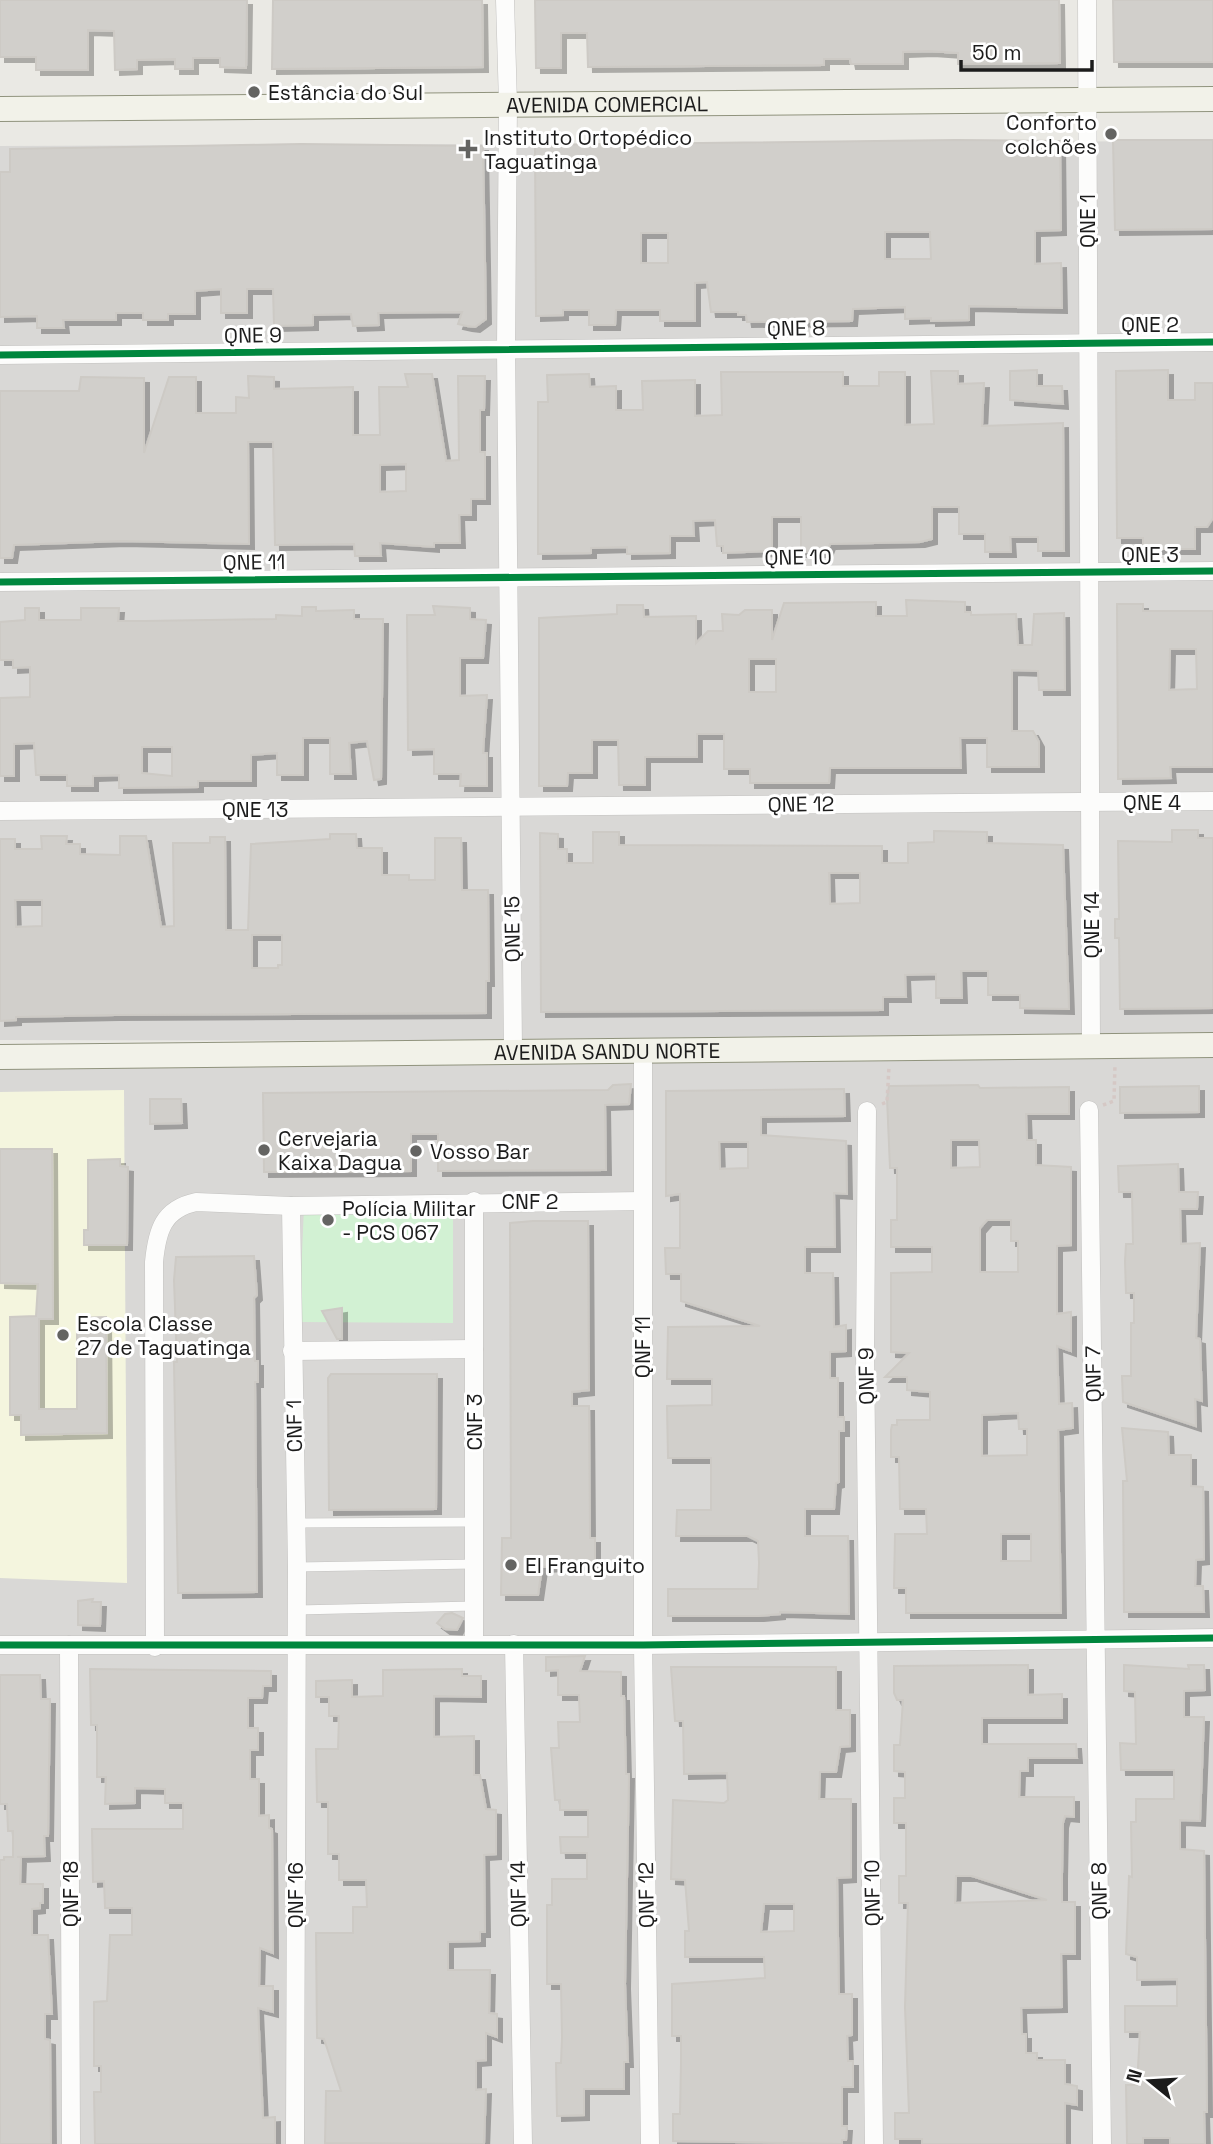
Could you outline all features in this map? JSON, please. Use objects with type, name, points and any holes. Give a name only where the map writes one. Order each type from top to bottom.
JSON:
[{"type":"main road","name":"AVENIDA COMERCIAL","points":[[0,109],[1213,99]]},
{"type":"main road","name":"AVENIDA SANDU NORTE","points":[[0,1057],[643,1049],[1091,1049],[1213,1045]]},
{"type":"street","name":"QNE 15","points":[[505,0],[508,104],[506,349],[513,1050]]},
{"type":"street","name":"QNE 1","points":[[1087,0],[1087,572]]},
{"type":"street","name":"QNE 2","points":[[1086,342],[1213,342]]},
{"type":"street","name":"QNE 8","points":[[506,349],[1086,342]]},
{"type":"street","name":"QNE 9","points":[[0,355],[506,349]]},
{"type":"street","name":"QNE 3","points":[[1087,572],[1213,571]]},
{"type":"street","name":"QNE 10","points":[[509,577],[1087,572]]},
{"type":"street","name":"QNE 14","points":[[1087,572],[1091,1049]]},
{"type":"street","name":"QNE 11","points":[[0,582],[509,577]]},
{"type":"street","name":"QNE 4","points":[[1091,802],[1213,801]]},
{"type":"street","name":"QNE 12","points":[[510,807],[1091,802]]},
{"type":"street","name":"QNE 13","points":[[0,811],[510,807]]},
{"type":"street","name":"QNF 11","points":[[643,1049],[643,1645]]},
{"type":"street","name":"QNF 7","points":[[1089,1110],[1097,1638]]},
{"type":"street","name":"QNF 9","points":[[867,1111],[865,1352],[869,1642]]},
{"type":"street","name":"CNF 2","points":[[155,1647],[154,1262],[158,1232],[174,1210],[196,1202],[291,1206],[642,1201]]},
{"type":"street","name":"CNF 3","points":[[474,1202],[474,1643]]},
{"type":"street","name":"CNF 1","points":[[291,1206],[297,1522],[296,1646]]},
{"type":"street","points":[[292,1351],[474,1349]]},
{"type":"street","name":"QNF 8","points":[[1097,1638],[1102,2144]]},
{"type":"street","points":[[0,1645],[643,1645],[1213,1638]]},
{"type":"street","name":"QNF 10","points":[[869,1642],[874,2144]]},
{"type":"street","name":"QNF 14","points":[[514,1644],[523,2144]]},
{"type":"street","name":"QNF 18","points":[[69,1645],[71,2144]]},
{"type":"street","name":"QNF 12","points":[[643,1645],[650,2144]]},
{"type":"street","name":"QNF 16","points":[[295,2144],[296,1646]]},
{"type":"lane","points":[[297,1522],[474,1522]]},
{"type":"lane","points":[[297,1566],[474,1564]]},
{"type":"lane","points":[[297,1610],[474,1606]]},
{"type":"path","points":[[1114,1101],[1115,1084]]},
{"type":"shaded area","points":[[1213,141],[1213,1042],[0,1040],[0,146]]},
{"type":"shaded area","points":[[1213,1045],[1213,2144],[0,2144],[0,1054]]},
{"type":"shaded area","name":"Escola Classe 27 de Taguatinga","points":[[124,1090],[127,1583],[0,1578],[0,1092]]},
{"type":"shaded area","points":[[453,1204],[453,1323],[299,1322],[304,1207]]},
{"type":"building","points":[[0,0],[247,0],[246,68],[220,67],[220,58],[193,58],[193,69],[175,69],[175,59],[137,60],[137,69],[115,70],[114,31],[88,30],[88,70],[36,70],[36,57],[0,57]]},
{"type":"building","points":[[273,0],[482,0],[483,67],[272,69]]},
{"type":"building","points":[[535,0],[1059,0],[1060,63],[958,64],[958,53],[929,51],[903,52],[903,64],[851,64],[850,59],[824,59],[824,65],[588,67],[587,33],[561,33],[561,68],[536,68]]},
{"type":"building","points":[[1113,0],[1213,0],[1213,62],[1114,62]]},
{"type":"building","points":[[1113,140],[1213,140],[1213,229],[1115,230]]},
{"type":"building","points":[[1060,141],[1061,230],[1035,231],[1035,264],[1061,263],[1062,308],[969,306],[969,320],[931,321],[931,318],[905,319],[905,307],[853,309],[852,321],[747,322],[746,315],[738,315],[738,312],[711,312],[707,282],[695,283],[695,321],[660,321],[660,310],[616,310],[615,325],[589,325],[589,310],[563,310],[563,315],[536,316],[535,145]],"holes":[[[885,232],[930,232],[931,259],[885,259]],[[641,233],[668,233],[668,263],[641,263]]]},
{"type":"building","points":[[301,144],[483,146],[486,319],[475,327],[458,324],[462,312],[378,313],[379,325],[353,326],[351,314],[313,315],[313,325],[274,326],[273,289],[247,289],[247,313],[221,313],[221,289],[195,291],[195,314],[168,314],[168,320],[143,320],[143,313],[116,313],[116,320],[63,320],[64,328],[37,328],[37,316],[0,317],[0,172],[10,172],[10,149]]},
{"type":"building","points":[[1037,370],[1037,386],[1062,386],[1063,404],[1010,400],[1010,371]]},
{"type":"building","points":[[1168,370],[1168,400],[1195,400],[1195,383],[1213,383],[1213,518],[1207,527],[1195,527],[1195,549],[1143,549],[1143,538],[1117,538],[1116,371]]},
{"type":"building","points":[[931,371],[958,371],[958,384],[984,383],[982,426],[1063,423],[1064,551],[1038,551],[1038,537],[1010,537],[1011,552],[985,552],[985,534],[959,534],[959,507],[932,507],[932,539],[920,542],[830,544],[827,552],[801,552],[801,517],[772,517],[772,551],[723,553],[723,546],[717,546],[715,520],[693,521],[694,536],[670,536],[670,553],[627,554],[627,547],[591,548],[591,553],[538,554],[538,402],[548,402],[547,375],[589,374],[590,387],[616,386],[616,410],[643,410],[642,381],[695,380],[695,416],[722,415],[721,372],[843,372],[843,386],[879,386],[879,372],[905,372],[905,425],[934,424]]},
{"type":"building","points":[[405,374],[432,374],[446,461],[459,460],[458,376],[485,376],[484,410],[480,410],[480,452],[485,452],[485,499],[471,499],[471,515],[459,515],[460,543],[434,543],[434,547],[380,543],[381,556],[355,556],[354,544],[275,545],[273,442],[248,442],[249,544],[121,541],[14,545],[12,558],[0,558],[0,391],[79,391],[81,377],[144,378],[144,453],[169,377],[196,377],[196,413],[236,413],[236,397],[249,398],[248,376],[274,377],[274,389],[353,387],[353,435],[380,435],[379,387],[408,387]],"holes":[[[406,464],[406,491],[380,492],[380,465]]]},
{"type":"building","points":[[906,600],[965,602],[965,612],[971,612],[971,615],[1016,614],[1018,645],[1032,645],[1034,614],[1064,613],[1065,690],[1039,690],[1038,671],[1012,670],[1012,731],[1033,731],[1039,742],[1039,767],[987,767],[987,738],[960,738],[961,768],[830,768],[829,783],[750,783],[750,769],[724,769],[724,734],[697,734],[697,757],[645,757],[645,785],[619,785],[618,740],[592,740],[592,773],[568,773],[567,786],[539,786],[539,618],[617,614],[617,605],[643,605],[644,617],[696,616],[696,643],[708,631],[723,631],[722,614],[739,615],[745,610],[772,610],[772,640],[784,603],[876,602],[876,616],[907,616]],"holes":[[[749,659],[776,659],[776,692],[749,692]]]},
{"type":"building","points":[[1117,604],[1143,604],[1143,611],[1213,611],[1213,767],[1170,767],[1171,778],[1118,779]],"holes":[[[1170,649],[1196,649],[1197,689],[1169,690]]]},
{"type":"building","points":[[433,606],[470,608],[470,619],[486,620],[483,658],[460,658],[460,696],[487,695],[483,753],[487,753],[487,786],[460,786],[461,774],[434,774],[434,749],[408,750],[407,615],[435,615]]},
{"type":"building","points":[[302,607],[316,607],[316,611],[354,610],[354,619],[383,619],[381,779],[374,780],[367,741],[349,743],[351,774],[330,774],[330,738],[303,738],[303,775],[277,775],[277,753],[251,755],[251,781],[198,781],[198,787],[119,788],[119,775],[93,776],[93,786],[67,786],[67,775],[36,775],[34,743],[14,744],[14,776],[0,776],[0,698],[30,697],[30,667],[13,668],[13,660],[0,660],[0,622],[25,620],[25,608],[39,608],[39,620],[81,620],[81,608],[119,608],[118,621],[276,619],[276,615],[302,616]],"holes":[[[142,747],[172,747],[172,776],[142,773]]]},
{"type":"building","points":[[1172,830],[1198,830],[1198,838],[1213,838],[1213,1008],[1120,1009],[1119,938],[1115,938],[1115,919],[1119,919],[1118,841],[1172,842]]},
{"type":"building","points":[[934,831],[987,832],[987,843],[1063,845],[1069,1009],[1020,1008],[1020,995],[988,995],[988,971],[961,971],[962,998],[936,998],[936,974],[905,975],[906,997],[883,997],[883,1010],[541,1012],[540,833],[558,834],[558,849],[567,849],[567,863],[593,863],[593,832],[619,832],[619,845],[882,846],[882,863],[908,863],[908,843],[934,842]],"holes":[[[829,873],[860,873],[860,903],[830,904]]]},
{"type":"building","points":[[330,834],[356,834],[357,848],[382,848],[382,875],[409,875],[409,880],[435,880],[435,838],[461,838],[462,890],[488,890],[489,981],[486,981],[486,1013],[114,1015],[16,1017],[16,1020],[0,1021],[0,839],[15,839],[15,849],[42,849],[41,836],[67,836],[66,844],[80,844],[80,854],[120,855],[120,836],[146,836],[161,927],[174,926],[173,843],[210,843],[210,837],[225,837],[226,930],[248,930],[251,844],[330,839]],"holes":[[[15,900],[42,900],[42,926],[16,927]],[[252,935],[282,935],[282,965],[278,965],[278,968],[252,968]]]},
{"type":"building","points":[[631,1084],[629,1104],[605,1105],[606,1170],[438,1171],[438,1134],[411,1134],[411,1171],[264,1172],[263,1093],[608,1090],[613,1085]]},
{"type":"building","points":[[889,1086],[1069,1087],[1069,1114],[1026,1114],[1027,1140],[1036,1140],[1036,1165],[1071,1167],[1071,1245],[1057,1246],[1057,1314],[1071,1312],[1071,1351],[1057,1346],[1059,1404],[1072,1403],[1073,1428],[1058,1430],[1061,1613],[906,1613],[906,1588],[894,1588],[895,1534],[927,1534],[926,1509],[900,1509],[899,1457],[891,1457],[891,1430],[892,1425],[897,1425],[897,1420],[930,1420],[930,1392],[907,1390],[907,1377],[885,1377],[909,1353],[891,1352],[891,1273],[932,1272],[932,1247],[891,1247],[891,1220],[897,1220],[897,1168],[890,1168],[887,1098]],"holes":[[[951,1140],[979,1140],[980,1167],[951,1168]],[[987,1220],[1011,1220],[1011,1241],[1018,1241],[1018,1272],[980,1272],[980,1228]],[[1018,1413],[1019,1429],[1027,1429],[1027,1455],[982,1456],[982,1415]],[[1001,1534],[1031,1534],[1031,1561],[1001,1561]]]},
{"type":"building","points":[[1199,1086],[1199,1112],[1120,1113],[1120,1087]]},
{"type":"building","points":[[844,1089],[845,1116],[761,1117],[761,1135],[846,1141],[847,1194],[834,1193],[835,1247],[805,1247],[805,1273],[833,1273],[834,1327],[846,1325],[846,1351],[830,1352],[830,1378],[838,1378],[838,1417],[844,1417],[844,1431],[839,1431],[839,1482],[836,1483],[834,1509],[805,1509],[805,1536],[848,1536],[849,1614],[780,1612],[759,1616],[668,1616],[668,1589],[758,1589],[759,1563],[758,1541],[748,1536],[676,1536],[677,1510],[711,1510],[711,1458],[668,1458],[667,1406],[712,1405],[712,1379],[667,1379],[668,1327],[760,1326],[681,1301],[681,1274],[666,1274],[665,1248],[680,1248],[680,1194],[666,1196],[666,1091]],"holes":[[[719,1142],[748,1142],[748,1168],[720,1169]]]},
{"type":"building","points":[[150,1099],[181,1099],[182,1123],[150,1124]]},
{"type":"building","points":[[0,1149],[52,1149],[53,1319],[39,1319],[39,1409],[77,1409],[77,1318],[106,1317],[107,1433],[21,1435],[21,1415],[10,1415],[10,1317],[36,1316],[38,1284],[0,1283]]},
{"type":"building","points":[[120,1159],[120,1166],[128,1167],[127,1245],[84,1245],[84,1230],[88,1230],[88,1160]]},
{"type":"building","points":[[1178,1164],[1179,1192],[1198,1192],[1197,1209],[1180,1209],[1181,1244],[1200,1243],[1196,1338],[1200,1339],[1202,1401],[1195,1399],[1196,1426],[1123,1402],[1122,1376],[1131,1376],[1131,1323],[1134,1323],[1134,1293],[1126,1293],[1125,1261],[1126,1244],[1133,1244],[1132,1192],[1119,1192],[1118,1166]]},
{"type":"building","points":[[588,1221],[589,1390],[572,1392],[572,1406],[589,1406],[590,1538],[595,1538],[595,1564],[542,1567],[538,1595],[501,1595],[502,1538],[511,1538],[510,1223]]},
{"type":"building","points":[[254,1256],[257,1295],[254,1298],[255,1361],[258,1361],[258,1382],[255,1382],[257,1592],[178,1593],[174,1362],[177,1362],[174,1280],[176,1257]]},
{"type":"building","points":[[342,1308],[342,1339],[337,1339],[322,1311]]},
{"type":"building","points":[[331,1374],[437,1374],[436,1509],[329,1510],[328,1378]]},
{"type":"building","points":[[1122,1428],[1168,1432],[1169,1455],[1191,1455],[1191,1486],[1203,1487],[1204,1559],[1196,1560],[1195,1586],[1203,1586],[1204,1612],[1124,1612],[1123,1481],[1127,1481]]},
{"type":"building","points":[[93,1599],[92,1602],[101,1602],[100,1626],[78,1625],[78,1601]]},
{"type":"building","points":[[452,1613],[463,1618],[457,1630],[445,1629],[437,1623],[445,1614]]},
{"type":"building","points":[[585,1656],[580,1671],[621,1672],[621,1696],[624,1696],[626,1774],[629,1774],[625,1984],[628,2062],[624,2062],[624,2089],[584,2089],[584,2115],[557,2116],[556,2063],[561,2063],[562,2037],[561,1984],[547,1984],[547,1905],[552,1905],[552,1879],[587,1879],[587,1853],[561,1853],[560,1837],[588,1837],[588,1810],[560,1810],[560,1800],[555,1800],[551,1748],[559,1748],[558,1722],[580,1722],[579,1695],[558,1695],[558,1670],[546,1671],[546,1657]]},
{"type":"building","points":[[1028,1665],[1028,1695],[1062,1694],[1062,1718],[982,1718],[982,1744],[1076,1744],[1077,1758],[1028,1758],[1028,1771],[1020,1771],[1019,1797],[1074,1797],[1074,1817],[1065,1816],[1063,1823],[1062,1902],[1075,1902],[1075,1954],[1061,1954],[1062,2007],[1021,2008],[1026,2053],[1037,2053],[1037,2060],[1065,2060],[1065,2084],[1077,2086],[1077,2105],[1065,2103],[1065,2144],[922,2144],[922,2139],[895,2139],[895,2113],[909,2113],[905,2007],[908,1903],[899,1903],[899,1876],[906,1876],[906,1823],[894,1823],[894,1798],[905,1798],[905,1772],[894,1771],[894,1745],[900,1745],[903,1700],[897,1700],[894,1693],[894,1666]],"holes":[[[956,1876],[972,1876],[1047,1900],[955,1903]]]},
{"type":"building","points":[[1124,1665],[1189,1669],[1188,1665],[1204,1665],[1205,1690],[1184,1691],[1184,1717],[1204,1717],[1200,1821],[1180,1820],[1180,1849],[1204,1851],[1207,2112],[1204,2112],[1205,2144],[1170,2144],[1170,2138],[1143,2138],[1143,2144],[1127,2144],[1126,2085],[1137,2085],[1140,2032],[1125,2032],[1125,2006],[1177,2006],[1177,1979],[1137,1980],[1137,1957],[1126,1954],[1129,1876],[1132,1877],[1131,1822],[1136,1822],[1136,1799],[1174,1799],[1174,1770],[1121,1770],[1120,1743],[1136,1744],[1135,1692],[1124,1691]]},
{"type":"building","points":[[671,1667],[836,1667],[836,1710],[850,1710],[850,1746],[840,1747],[836,1772],[820,1772],[819,1799],[851,1799],[851,1877],[837,1878],[839,1994],[852,1994],[852,2035],[847,2036],[848,2061],[853,2061],[853,2087],[842,2087],[842,2126],[847,2126],[846,2140],[842,2140],[842,2144],[673,2141],[673,2114],[680,2114],[681,2036],[672,2036],[672,1984],[765,1978],[764,1957],[685,1957],[685,1931],[689,1931],[685,1880],[671,1879],[673,1800],[724,1803],[728,1800],[727,1773],[684,1774],[683,1721],[675,1721]],"holes":[[[764,1904],[794,1904],[794,1931],[761,1932]]]},
{"type":"building","points":[[90,1669],[271,1671],[271,1686],[263,1686],[262,1698],[248,1698],[248,1728],[258,1728],[258,1750],[250,1750],[250,1779],[259,1779],[259,1816],[269,1815],[269,1828],[272,1829],[273,1953],[260,1948],[259,1986],[273,1986],[273,2012],[258,2008],[263,2118],[275,2117],[275,2144],[95,2144],[94,2092],[101,2092],[101,2066],[94,2066],[94,2002],[107,2001],[110,1935],[132,1935],[132,1908],[105,1908],[104,1881],[93,1882],[92,1829],[183,1829],[183,1803],[165,1803],[165,1789],[135,1788],[135,1803],[105,1804],[106,1777],[97,1777],[97,1725],[91,1725]]},
{"type":"building","points":[[462,1669],[462,1676],[481,1676],[481,1697],[434,1696],[434,1737],[474,1736],[474,1775],[480,1775],[486,1809],[496,1810],[496,1854],[484,1855],[485,1932],[480,1932],[480,1941],[448,1942],[448,1970],[490,1970],[489,2013],[497,2014],[497,2037],[486,2033],[486,2060],[476,2061],[476,2090],[486,2089],[484,2144],[325,2143],[326,2091],[341,2091],[324,2039],[317,2038],[316,1933],[353,1933],[353,1907],[367,1907],[366,1880],[339,1880],[339,1854],[328,1854],[328,1802],[317,1802],[316,1749],[338,1749],[339,1716],[329,1716],[329,1697],[316,1697],[316,1681],[352,1680],[352,1697],[383,1696],[383,1670]]},
{"type":"building","points":[[0,1675],[40,1675],[41,1699],[50,1699],[48,1836],[44,1836],[45,1856],[17,1857],[21,1857],[20,1884],[43,1884],[43,1903],[40,1903],[40,1908],[32,1909],[32,1935],[48,1935],[52,2014],[45,2014],[45,2039],[50,2040],[51,2144],[0,2144],[0,1860],[13,1857],[13,1831],[8,1831],[7,1804],[0,1804]]},
{"type":"cycle path","points":[[0,355],[1213,342]]},
{"type":"cycle path","points":[[0,582],[1213,571]]},
{"type":"cycle path","points":[[0,1645],[643,1645],[1213,1638]]},
{"type":"place","name":"Estância do Sul","points":[[254,92]]},
{"type":"place","name":"Conforto colchões","points":[[1111,134]]},
{"type":"place","name":"Instituto Ortopédico Taguatinga","points":[[468,149]]},
{"type":"place","name":"Cervejaria Kaixa Dagua","points":[[264,1150]]},
{"type":"place","name":"Vosso Bar","points":[[416,1151]]},
{"type":"place","name":"Polícia Militar - PCS 067","points":[[328,1220]]},
{"type":"place","name":"Escola Classe 27 de Taguatinga","points":[[63,1335]]},
{"type":"place","name":"El Franguito","points":[[511,1565]]}]
